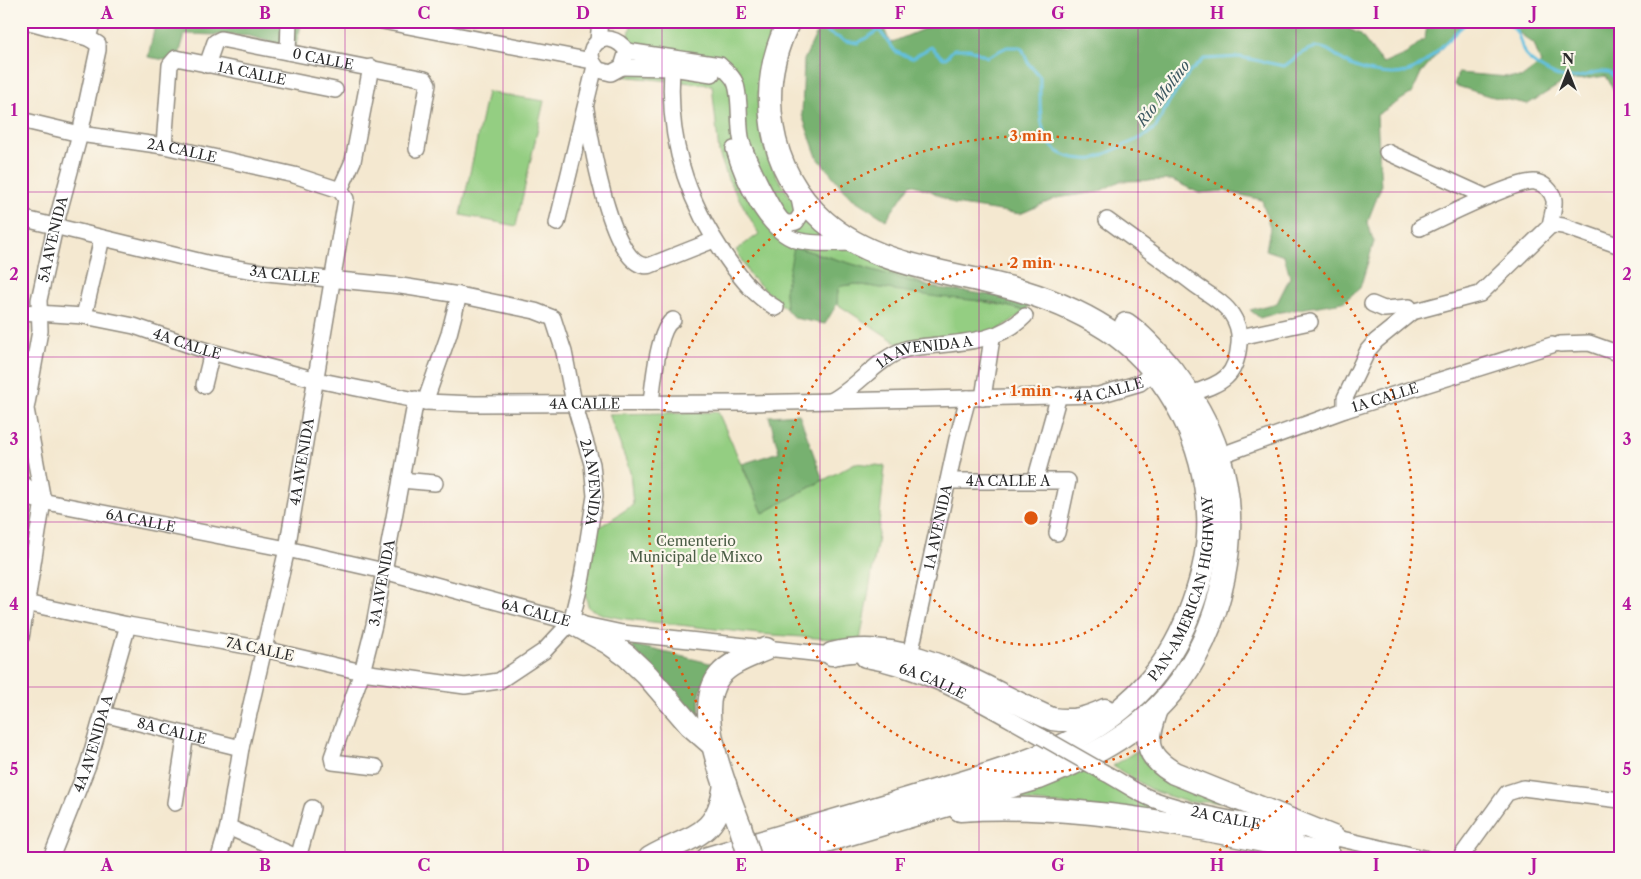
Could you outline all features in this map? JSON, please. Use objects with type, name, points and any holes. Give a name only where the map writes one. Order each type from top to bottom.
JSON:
[{"type":"highway","name":"PAN-AMERICAN HIGHWAY","points":[[708,858],[1028,762],[1092,730],[1138,695],[1160,670],[1179,641],[1200,583],[1209,533],[1204,474],[1182,414],[1168,390],[1154,372],[1114,334],[1075,311],[1022,291],[892,259],[842,236],[821,219],[797,191],[780,160],[774,139],[768,98],[774,59],[789,21]]},
{"type":"highway","name":"PAN-AMERICAN HIGHWAY","points":[[768,858],[1039,778],[1106,749],[1156,709],[1186,674],[1212,618],[1227,564],[1227,498],[1219,456],[1206,423],[1191,394],[1156,351],[1132,328],[1111,314],[1060,288],[885,242],[849,223],[829,207],[813,190],[790,148],[782,105],[782,82],[803,21]]},
{"type":"highway","points":[[573,628],[627,656],[647,675],[690,725],[714,746]]},
{"type":"highway","points":[[750,858],[714,746],[708,708],[714,683],[726,669],[766,649]]},
{"type":"highway","points":[[832,654],[851,649],[879,650],[910,655],[951,670],[1052,718],[1070,721],[1084,719],[1138,695]]},
{"type":"highway","points":[[1156,709],[1148,744],[1151,753],[1162,766],[1237,799],[1288,817],[1332,852]]},
{"type":"highway","points":[[650,858],[705,831],[716,819],[723,801],[725,784]]},
{"type":"highway","points":[[917,815],[981,809],[1089,812],[1332,852]]},
{"type":"street","points":[[26,21],[93,44]]},
{"type":"street","name":"5A AVENIDA","points":[[21,638],[25,603],[43,502],[26,409],[40,331],[39,300],[55,227],[80,134],[93,44],[93,21]]},
{"type":"street","points":[[288,52],[289,21]]},
{"type":"street","points":[[382,21],[593,64],[599,70],[611,73],[622,67],[673,63],[720,65],[736,83],[741,138],[748,160],[773,208],[783,221],[789,223],[796,222],[802,213],[797,191]]},
{"type":"street","points":[[557,223],[586,109],[593,64],[591,54],[598,41],[600,21]]},
{"type":"street","name":"0 CALLE","points":[[207,65],[217,39],[371,67],[428,82],[417,149]]},
{"type":"street","points":[[598,41],[611,39],[618,41],[626,51],[714,74],[723,80],[728,98],[732,139],[738,162],[750,189],[781,233],[796,240],[856,242]]},
{"type":"street","points":[[622,67],[626,51]]},
{"type":"street","name":"1A CALLE","points":[[164,146],[170,65],[176,58],[335,90]]},
{"type":"street","points":[[673,63],[672,120],[682,162],[698,210],[714,240],[744,282],[760,299],[776,308]]},
{"type":"street","points":[[340,190],[353,162],[371,67]]},
{"type":"street","points":[[586,109],[599,182],[617,235],[637,264],[644,267],[651,265],[714,240]]},
{"type":"street","name":"2A CALLE","points":[[21,120],[80,134],[164,146],[294,175],[340,190]]},
{"type":"street","points":[[1387,152],[1486,197]]},
{"type":"street","points":[[1345,410],[1345,398],[1368,350],[1376,341],[1412,312],[1480,294],[1550,226],[1554,202],[1552,194],[1544,185],[1534,181],[1486,197],[1420,228]]},
{"type":"street","name":"4A AVENIDA","points":[[219,858],[228,827],[241,748],[286,549],[317,380],[346,199],[340,190]]},
{"type":"street","name":"3A CALLE","points":[[21,218],[211,264],[267,273],[332,278],[459,295],[536,310],[550,316]]},
{"type":"street","points":[[1107,220],[1231,313],[1237,322],[1240,337],[1237,362],[1232,373],[1218,384],[1191,394]]},
{"type":"street","points":[[1550,226],[1563,226],[1620,246]]},
{"type":"street","points":[[84,316],[102,238]]},
{"type":"street","name":"3A AVENIDA","points":[[376,767],[333,762],[333,753],[362,672],[374,625],[401,480],[420,400],[449,334],[459,295]]},
{"type":"street","points":[[1372,304],[1384,309],[1409,307],[1412,312]]},
{"type":"street","name":"4A CALLE","points":[[21,312],[84,316],[161,334],[212,352],[317,380],[420,400],[651,403],[831,401],[1099,394],[1140,383],[1154,372]]},
{"type":"street","name":"2A AVENIDA","points":[[499,681],[544,651],[573,628],[595,496],[592,464],[574,403],[564,352],[555,320],[550,316]]},
{"type":"street","name":"1A AVENIDA A","points":[[831,401],[890,357],[906,348],[992,338],[1015,326],[1025,316]]},
{"type":"street","points":[[651,403],[662,340],[666,326],[673,320]]},
{"type":"street","points":[[1240,337],[1310,322]]},
{"type":"street","name":"1A AVENIDA","points":[[910,655],[948,481],[976,398],[992,338]]},
{"type":"street","name":"1A CALLE","points":[[1219,456],[1345,410],[1556,345],[1589,343],[1620,354]]},
{"type":"street","points":[[204,384],[212,352]]},
{"type":"street","points":[[1035,480],[1059,395]]},
{"type":"street","points":[[401,480],[435,483]]},
{"type":"street","name":"4A CALLE A","points":[[948,481],[1068,481],[1057,533]]},
{"type":"street","points":[[21,482],[43,502]]},
{"type":"street","name":"6A CALLE","points":[[21,497],[286,549],[384,571],[573,628],[766,649],[832,654],[880,662],[943,683],[1042,737]]},
{"type":"street","name":"7A CALLE","points":[[25,603],[128,625],[264,649],[362,672],[465,686],[499,681]]},
{"type":"street","name":"4A AVENIDA A","points":[[51,858],[88,765],[128,625]]},
{"type":"street","name":"8A CALLE","points":[[103,714],[241,748]]},
{"type":"street","points":[[174,804],[186,734]]},
{"type":"street","name":"2A CALLE","points":[[1042,737],[1150,798],[1168,804],[1216,816],[1332,852],[1424,858]]},
{"type":"street","points":[[1460,857],[1507,793],[1515,790],[1523,788],[1620,800]]},
{"type":"street","points":[[228,827],[299,858],[312,808]]},
{"type":"green space","points":[[156,21],[302,21],[295,49],[249,36],[185,34],[177,62],[148,57]]},
{"type":"green space","points":[[632,21],[775,21],[764,55],[759,88],[759,119],[765,149],[777,177],[795,203],[819,226],[848,247],[930,287],[795,247],[785,291],[786,309],[750,276],[736,250],[759,234],[728,179],[719,153],[712,85],[620,76]]},
{"type":"green space","points":[[822,21],[881,21],[890,43],[943,21],[1036,21],[1071,25],[1074,21],[1332,21],[1360,34],[1383,64],[1406,54],[1425,38],[1428,21],[1498,21],[1461,25],[1421,73],[1412,93],[1377,115],[1381,187],[1367,223],[1374,242],[1360,288],[1343,302],[1281,312],[1260,318],[1250,310],[1277,303],[1290,277],[1284,256],[1266,250],[1270,228],[1262,200],[1224,191],[1199,193],[1172,180],[1120,181],[1098,192],[1057,198],[1020,214],[954,204],[931,191],[911,184],[886,220],[849,196],[817,157],[802,115],[804,60]]},
{"type":"green space","points":[[1503,21],[1620,21],[1620,101],[1606,76],[1564,82],[1528,104],[1489,96],[1454,85],[1458,73],[1521,78],[1541,63],[1534,44]]},
{"type":"green space","points":[[487,92],[544,101],[516,226],[461,215]]},
{"type":"green space","points":[[794,247],[930,287],[1030,300],[1026,311],[992,302],[938,297],[856,284],[841,286],[838,289],[837,304],[825,324],[794,318],[786,309],[785,291]]},
{"type":"green space","points":[[856,284],[984,302],[1026,311],[992,334],[905,348],[837,304],[838,289],[841,286]]},
{"type":"green space","points":[[21,323],[30,324],[21,384]]},
{"type":"green space","name":"Cementerio Municipal de Mixco","points":[[718,412],[763,513],[855,463],[885,466],[877,544],[860,641],[759,634],[626,619],[604,615],[589,608],[584,592],[598,528],[633,505],[630,472],[609,414]]},
{"type":"green space","points":[[799,414],[823,480],[763,513],[742,464],[779,452],[769,416]]},
{"type":"green space","points":[[634,645],[718,665],[707,678],[701,690],[699,702],[700,719],[632,648]]},
{"type":"green space","points":[[1138,750],[1145,762],[1222,802],[1187,802],[1153,791],[1113,766]]},
{"type":"green space","points":[[1086,770],[1204,818],[1002,799]]},
{"type":"waterway","name":"Río Molino","points":[[811,25],[846,41],[858,43],[879,30],[896,52],[912,58],[931,47],[943,58],[946,58],[954,49],[970,49],[987,57],[1007,47],[1019,47],[1023,50],[1028,63],[1040,77],[1042,123],[1045,136],[1051,146],[1061,154],[1075,158],[1094,159],[1145,136],[1156,127],[1169,102],[1189,73],[1204,59],[1240,57],[1284,66],[1305,51],[1318,47],[1330,51],[1357,68],[1392,74],[1407,72],[1415,69],[1431,57],[1469,21]]},
{"type":"waterway","name":"Río Molino","points":[[1506,21],[1517,33],[1528,58],[1549,72],[1565,78],[1599,72],[1611,73],[1619,83],[1617,109],[1620,121]]}]
